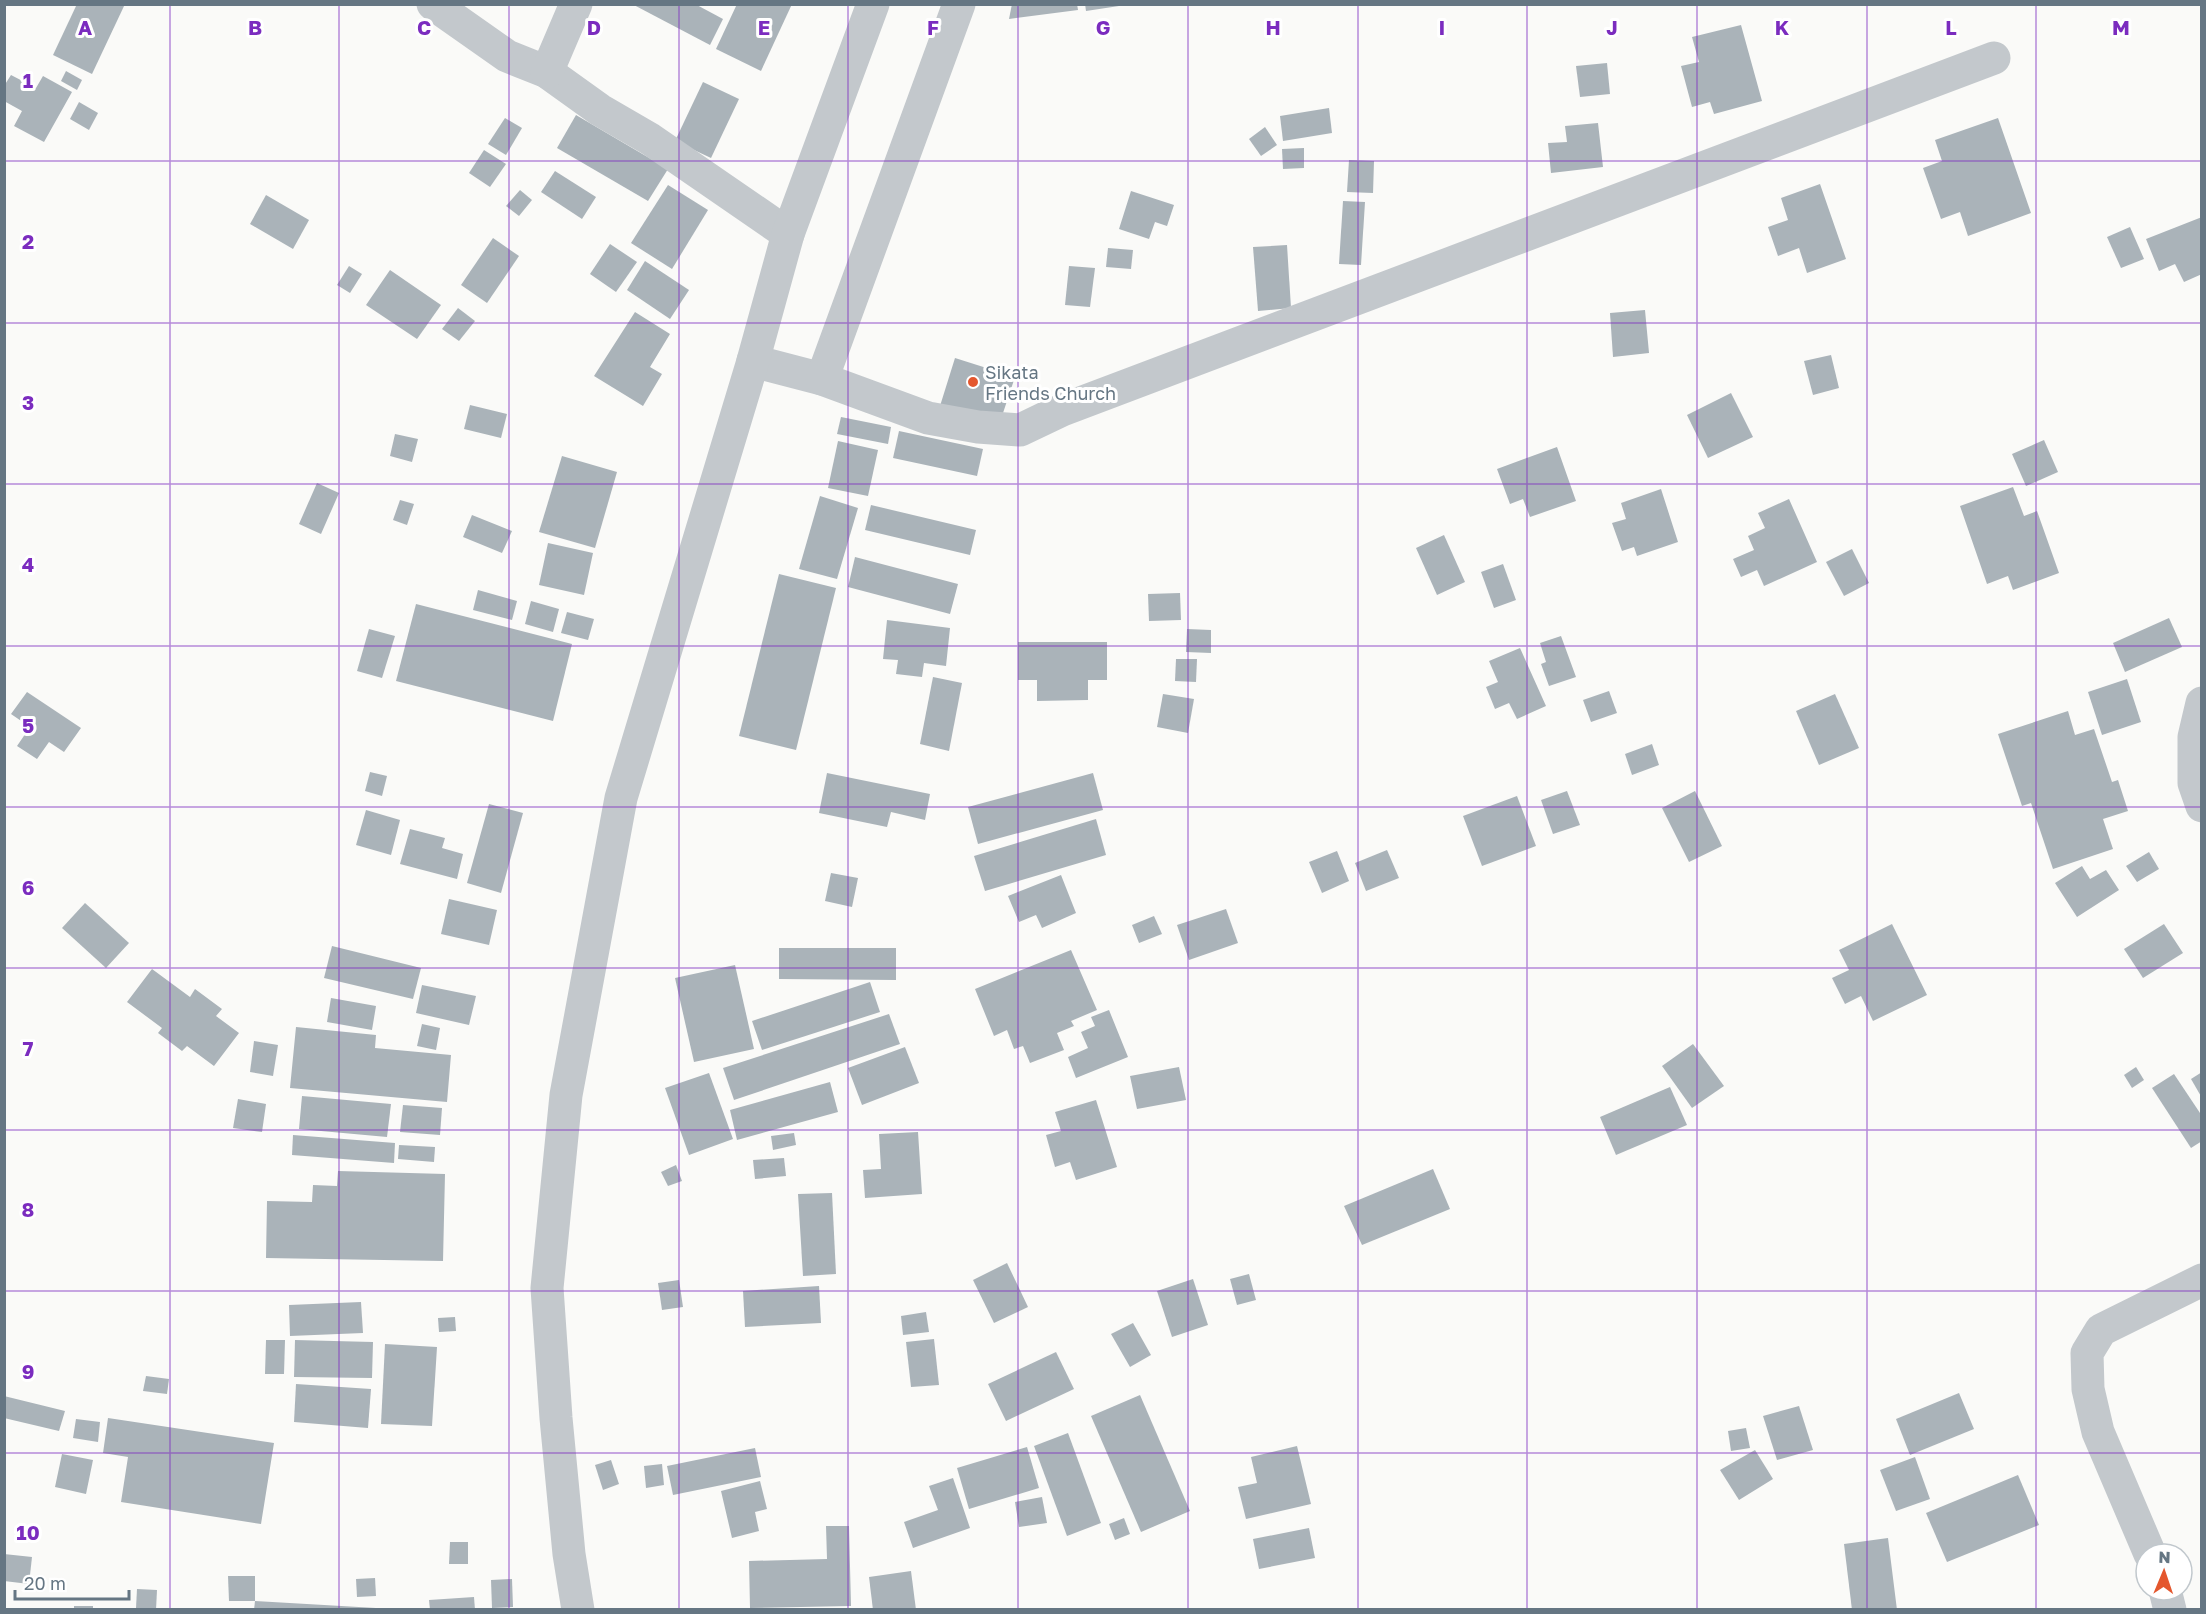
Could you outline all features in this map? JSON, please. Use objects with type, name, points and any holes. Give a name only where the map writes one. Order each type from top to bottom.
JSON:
[{"type":"street","points":[[433,4],[507,56],[547,72],[600,110],[650,139],[788,234]]},
{"type":"street","points":[[547,72],[576,4]]},
{"type":"street","points":[[578,1610],[569,1554],[559,1452],[547,1288],[566,1095],[621,798],[753,361],[788,234],[873,4]]},
{"type":"street","points":[[822,379],[959,4]]},
{"type":"street","points":[[753,361],[822,379],[928,418],[978,427],[1020,430],[1062,410],[1994,58]]},
{"type":"street","points":[[2202,703],[2194,736],[2194,783],[2202,806]]},
{"type":"street","points":[[2145,1542],[2098,1432],[2088,1389],[2087,1353],[2101,1330],[2202,1280]]},
{"type":"building","points":[[77,4],[125,4],[92,74],[53,55]]},
{"type":"building","points":[[632,4],[695,4],[723,19],[710,45]]},
{"type":"building","points":[[737,4],[792,4],[761,71],[716,49]]},
{"type":"building","points":[[1012,4],[1077,4],[1078,10],[1009,19]]},
{"type":"building","points":[[1085,4],[1118,4],[1119,6],[1086,11]]},
{"type":"building","points":[[1741,25],[1762,101],[1714,114],[1710,102],[1692,107],[1681,66],[1699,62],[1692,37]]},
{"type":"building","points":[[1607,63],[1610,94],[1580,97],[1576,66]]},
{"type":"building","points":[[66,71],[82,80],[77,90],[61,81]]},
{"type":"building","points":[[11,75],[36,88],[43,76],[72,92],[44,142],[14,126],[22,111],[4,101],[4,86]]},
{"type":"building","points":[[703,82],[739,99],[711,158],[675,141]]},
{"type":"building","points":[[79,102],[98,113],[89,130],[70,119]]},
{"type":"building","points":[[1329,108],[1332,133],[1283,141],[1280,116]]},
{"type":"building","points":[[576,115],[668,169],[648,201],[557,148]]},
{"type":"building","points":[[505,118],[522,128],[506,155],[488,144]]},
{"type":"building","points":[[1998,118],[2031,213],[1968,236],[1960,212],[1941,219],[1923,168],[1942,161],[1935,140]]},
{"type":"building","points":[[1598,123],[1603,167],[1551,173],[1548,143],[1567,142],[1565,126]]},
{"type":"building","points":[[1265,127],[1277,145],[1261,156],[1249,139]]},
{"type":"building","points":[[1304,148],[1304,168],[1283,169],[1282,149]]},
{"type":"building","points":[[484,150],[506,164],[490,187],[469,173]]},
{"type":"building","points":[[1349,160],[1374,161],[1373,193],[1347,192]]},
{"type":"building","points":[[555,171],[596,197],[582,219],[541,192]]},
{"type":"building","points":[[1820,184],[1846,259],[1807,273],[1799,248],[1778,256],[1768,227],[1788,220],[1781,198]]},
{"type":"building","points":[[668,185],[708,210],[672,269],[631,243]]},
{"type":"building","points":[[520,190],[532,200],[519,216],[506,206]]},
{"type":"building","points":[[1131,191],[1174,205],[1167,226],[1155,222],[1149,239],[1119,229]]},
{"type":"building","points":[[266,195],[309,220],[293,249],[250,224]]},
{"type":"building","points":[[1343,201],[1365,202],[1361,265],[1339,264]]},
{"type":"building","points":[[2202,217],[2202,274],[2184,282],[2175,264],[2159,271],[2146,239]]},
{"type":"building","points":[[2130,227],[2144,259],[2121,268],[2107,237]]},
{"type":"building","points":[[493,238],[519,256],[487,303],[461,285]]},
{"type":"building","points":[[610,244],[637,262],[616,292],[590,274]]},
{"type":"building","points":[[1287,245],[1291,308],[1258,311],[1253,247]]},
{"type":"building","points":[[1108,248],[1133,250],[1131,269],[1106,267]]},
{"type":"building","points":[[645,261],[689,290],[670,319],[627,290]]},
{"type":"building","points":[[349,266],[362,274],[350,293],[337,285]]},
{"type":"building","points":[[1069,266],[1095,268],[1090,307],[1065,305]]},
{"type":"building","points":[[390,270],[441,305],[417,339],[366,305]]},
{"type":"building","points":[[458,308],[475,321],[459,341],[442,329]]},
{"type":"building","points":[[1645,310],[1649,353],[1613,357],[1610,313]]},
{"type":"building","points":[[635,312],[670,334],[650,367],[662,374],[643,406],[594,376]]},
{"type":"building","points":[[1831,355],[1839,388],[1813,395],[1804,361]]},
{"type":"building","points":[[955,358],[1015,377],[999,425],[940,406]]},
{"type":"building","points":[[1731,393],[1753,437],[1708,458],[1687,415]]},
{"type":"building","points":[[470,405],[507,414],[501,438],[464,429]]},
{"type":"building","points":[[841,417],[891,427],[888,444],[837,434]]},
{"type":"building","points":[[899,431],[983,449],[977,476],[893,458]]},
{"type":"building","points":[[395,434],[418,439],[412,462],[390,456]]},
{"type":"building","points":[[2044,440],[2058,472],[2026,486],[2012,454]]},
{"type":"building","points":[[838,441],[878,450],[868,496],[828,488]]},
{"type":"building","points":[[1557,447],[1576,501],[1530,517],[1523,499],[1510,504],[1497,469]]},
{"type":"building","points":[[562,456],[617,472],[595,548],[539,532]]},
{"type":"building","points":[[317,483],[339,493],[321,534],[299,524]]},
{"type":"building","points":[[2013,487],[2024,516],[2037,511],[2059,573],[2013,590],[2008,576],[1987,584],[1960,506]]},
{"type":"building","points":[[1661,489],[1678,542],[1637,556],[1634,547],[1622,551],[1612,523],[1626,519],[1621,503]]},
{"type":"building","points":[[820,496],[858,508],[837,579],[799,569]]},
{"type":"building","points":[[1789,499],[1817,562],[1764,586],[1757,570],[1741,577],[1733,559],[1754,550],[1748,536],[1765,528],[1758,513]]},
{"type":"building","points":[[400,500],[414,504],[407,525],[393,520]]},
{"type":"building","points":[[871,505],[976,530],[970,555],[865,530]]},
{"type":"building","points":[[472,515],[512,531],[502,553],[463,537]]},
{"type":"building","points":[[1444,535],[1465,582],[1437,595],[1416,548]]},
{"type":"building","points":[[548,543],[593,553],[584,595],[539,585]]},
{"type":"building","points":[[1852,549],[1869,583],[1844,596],[1826,562]]},
{"type":"building","points":[[855,557],[958,584],[950,614],[848,587]]},
{"type":"building","points":[[1503,564],[1516,600],[1494,608],[1481,572]]},
{"type":"building","points":[[779,574],[836,588],[796,750],[739,736]]},
{"type":"building","points":[[478,590],[517,601],[512,620],[473,610]]},
{"type":"building","points":[[1180,593],[1181,620],[1149,621],[1148,594]]},
{"type":"building","points":[[531,601],[559,609],[553,632],[525,624]]},
{"type":"building","points":[[416,604],[572,644],[553,721],[396,681]]},
{"type":"building","points":[[567,612],[594,619],[588,640],[561,633]]},
{"type":"building","points":[[2169,618],[2182,647],[2125,672],[2113,643]]},
{"type":"building","points":[[887,620],[950,628],[946,666],[924,663],[922,677],[896,674],[898,660],[883,659]]},
{"type":"building","points":[[369,629],[395,636],[382,678],[357,671]]},
{"type":"building","points":[[1187,629],[1211,630],[1211,653],[1186,652]]},
{"type":"building","points":[[1561,636],[1576,677],[1549,686],[1541,664],[1546,662],[1540,643]]},
{"type":"building","points":[[1018,642],[1107,642],[1107,680],[1088,680],[1088,700],[1037,701],[1037,680],[1018,680]]},
{"type":"building","points":[[1520,648],[1546,706],[1517,719],[1509,703],[1495,709],[1486,687],[1498,682],[1489,661]]},
{"type":"building","points":[[1176,659],[1197,659],[1196,682],[1175,681]]},
{"type":"building","points":[[933,677],[962,683],[949,751],[920,744]]},
{"type":"building","points":[[2127,679],[2141,722],[2102,735],[2088,692]]},
{"type":"building","points":[[1609,691],[1617,713],[1591,722],[1583,700]]},
{"type":"building","points":[[27,692],[81,728],[64,752],[49,742],[37,759],[17,746],[30,727],[11,714]]},
{"type":"building","points":[[1163,694],[1194,699],[1188,733],[1157,727]]},
{"type":"building","points":[[1835,694],[1859,748],[1819,765],[1796,711]]},
{"type":"building","points":[[2068,711],[2075,735],[2094,729],[2112,782],[2118,780],[2128,811],[2103,819],[2113,849],[2053,869],[2031,803],[2022,806],[1998,734]]},
{"type":"building","points":[[1652,744],[1659,765],[1632,775],[1625,754]]},
{"type":"building","points":[[370,772],[387,776],[382,796],[365,791]]},
{"type":"building","points":[[827,773],[930,794],[925,820],[891,812],[887,827],[819,813]]},
{"type":"building","points":[[1093,773],[1103,810],[978,844],[968,807]]},
{"type":"building","points":[[1567,791],[1580,825],[1553,834],[1541,800]]},
{"type":"building","points":[[1695,791],[1722,846],[1689,862],[1662,808]]},
{"type":"building","points":[[1517,796],[1536,846],[1482,866],[1463,816]]},
{"type":"building","points":[[489,804],[523,813],[501,893],[467,883]]},
{"type":"building","points":[[366,810],[400,820],[391,855],[356,845]]},
{"type":"building","points":[[1096,819],[1106,855],[985,891],[974,856]]},
{"type":"building","points":[[410,829],[445,838],[442,848],[463,854],[457,879],[400,864]]},
{"type":"building","points":[[1387,850],[1399,878],[1366,891],[1355,863]]},
{"type":"building","points":[[1337,851],[1349,881],[1322,893],[1309,862]]},
{"type":"building","points":[[2149,852],[2159,869],[2137,882],[2126,866]]},
{"type":"building","points":[[2082,866],[2090,879],[2106,870],[2119,890],[2077,917],[2055,883]]},
{"type":"building","points":[[831,873],[858,878],[852,907],[825,901]]},
{"type":"building","points":[[1061,875],[1076,913],[1042,928],[1036,915],[1019,922],[1008,896]]},
{"type":"building","points":[[449,899],[497,910],[489,945],[441,934]]},
{"type":"building","points":[[85,903],[129,943],[106,968],[62,928]]},
{"type":"building","points":[[1226,909],[1238,943],[1189,960],[1177,925]]},
{"type":"building","points":[[1154,916],[1162,934],[1139,943],[1132,925]]},
{"type":"building","points":[[1892,924],[1927,995],[1873,1021],[1861,996],[1845,1004],[1832,978],[1849,970],[1839,950]]},
{"type":"building","points":[[2164,924],[2183,953],[2143,978],[2124,949]]},
{"type":"building","points":[[332,946],[421,968],[413,999],[324,978]]},
{"type":"building","points":[[779,948],[896,948],[896,980],[779,979]]},
{"type":"building","points":[[1071,950],[1097,1010],[1071,1021],[1074,1026],[1057,1033],[1064,1050],[1030,1063],[1023,1046],[1014,1049],[1007,1030],[994,1036],[975,989]]},
{"type":"building","points":[[735,965],[754,1049],[694,1062],[675,978]]},
{"type":"building","points":[[152,969],[190,997],[195,989],[222,1009],[216,1016],[239,1033],[214,1066],[187,1046],[182,1051],[158,1033],[162,1028],[127,1002]]},
{"type":"building","points":[[870,982],[880,1012],[762,1050],[752,1021]]},
{"type":"building","points":[[422,985],[476,996],[469,1025],[416,1013]]},
{"type":"building","points":[[331,998],[376,1006],[372,1030],[327,1022]]},
{"type":"building","points":[[1109,1010],[1128,1057],[1076,1078],[1068,1057],[1088,1048],[1081,1032],[1095,1026],[1091,1017]]},
{"type":"building","points":[[889,1014],[900,1044],[734,1100],[723,1068]]},
{"type":"building","points":[[422,1024],[440,1028],[436,1050],[417,1046]]},
{"type":"building","points":[[296,1027],[376,1035],[375,1048],[451,1055],[447,1102],[290,1088]]},
{"type":"building","points":[[254,1041],[278,1045],[273,1076],[250,1072]]},
{"type":"building","points":[[1693,1044],[1724,1086],[1692,1108],[1662,1066]]},
{"type":"building","points":[[905,1047],[919,1083],[862,1105],[848,1068]]},
{"type":"building","points":[[1179,1067],[1186,1100],[1137,1109],[1130,1076]]},
{"type":"building","points":[[2136,1067],[2144,1080],[2132,1088],[2124,1075]]},
{"type":"building","points":[[2202,1072],[2202,1098],[2191,1079]]},
{"type":"building","points":[[709,1073],[733,1139],[689,1155],[665,1088]]},
{"type":"building","points":[[2174,1074],[2202,1116],[2202,1141],[2191,1148],[2152,1088]]},
{"type":"building","points":[[830,1082],[838,1112],[737,1140],[730,1110]]},
{"type":"building","points":[[1670,1087],[1687,1125],[1616,1155],[1600,1117]]},
{"type":"building","points":[[302,1096],[391,1104],[387,1137],[299,1129]]},
{"type":"building","points":[[238,1099],[266,1104],[262,1132],[233,1128]]},
{"type":"building","points":[[1096,1100],[1117,1167],[1076,1180],[1070,1162],[1055,1167],[1046,1135],[1061,1131],[1055,1112]]},
{"type":"building","points":[[403,1105],[442,1108],[440,1135],[400,1132]]},
{"type":"building","points":[[918,1132],[922,1194],[865,1198],[863,1170],[881,1169],[879,1134]]},
{"type":"building","points":[[794,1133],[796,1145],[773,1150],[771,1136]]},
{"type":"building","points":[[293,1135],[395,1143],[394,1163],[292,1155]]},
{"type":"building","points":[[399,1145],[435,1147],[434,1162],[398,1159]]},
{"type":"building","points":[[784,1158],[786,1176],[755,1179],[753,1160]]},
{"type":"building","points":[[676,1165],[682,1181],[668,1186],[661,1172]]},
{"type":"building","points":[[1433,1169],[1450,1209],[1362,1245],[1344,1206]]},
{"type":"building","points":[[338,1171],[445,1174],[443,1261],[266,1258],[267,1201],[312,1202],[313,1185],[337,1186]]},
{"type":"building","points":[[832,1193],[836,1274],[803,1276],[798,1194]]},
{"type":"building","points":[[1007,1263],[1028,1307],[994,1323],[973,1280]]},
{"type":"building","points":[[1249,1274],[1256,1300],[1237,1305],[1230,1279]]},
{"type":"building","points":[[1193,1279],[1208,1325],[1172,1337],[1157,1291]]},
{"type":"building","points":[[679,1280],[683,1307],[662,1310],[658,1283]]},
{"type":"building","points":[[819,1286],[821,1323],[745,1327],[743,1291]]},
{"type":"building","points":[[361,1302],[363,1333],[290,1336],[289,1305]]},
{"type":"building","points":[[926,1312],[929,1332],[903,1335],[901,1316]]},
{"type":"building","points":[[455,1317],[456,1331],[439,1332],[438,1318]]},
{"type":"building","points":[[1133,1323],[1151,1355],[1130,1367],[1111,1334]]},
{"type":"building","points":[[934,1339],[939,1385],[911,1387],[906,1342]]},
{"type":"building","points":[[266,1340],[285,1340],[284,1374],[265,1374]]},
{"type":"building","points":[[295,1340],[373,1342],[372,1378],[294,1377]]},
{"type":"building","points":[[385,1344],[437,1347],[432,1426],[381,1424]]},
{"type":"building","points":[[1056,1352],[1074,1389],[1006,1421],[988,1384]]},
{"type":"building","points":[[146,1376],[169,1379],[167,1394],[143,1391]]},
{"type":"building","points":[[296,1384],[371,1389],[368,1428],[294,1422]]},
{"type":"building","points":[[1959,1393],[1974,1429],[1910,1455],[1896,1419]]},
{"type":"building","points":[[1140,1395],[1190,1511],[1141,1532],[1091,1416]]},
{"type":"building","points":[[4,1396],[65,1411],[59,1431],[4,1418]]},
{"type":"building","points":[[1799,1406],[1813,1450],[1777,1460],[1763,1416]]},
{"type":"building","points":[[108,1418],[274,1443],[261,1524],[121,1502],[128,1457],[103,1453]]},
{"type":"building","points":[[76,1419],[100,1422],[98,1442],[73,1438]]},
{"type":"building","points":[[1746,1428],[1750,1448],[1731,1451],[1728,1431]]},
{"type":"building","points":[[1068,1433],[1101,1523],[1067,1536],[1034,1446]]},
{"type":"building","points":[[1297,1446],[1311,1504],[1246,1519],[1238,1487],[1257,1483],[1251,1457]]},
{"type":"building","points":[[1027,1447],[1039,1488],[969,1509],[957,1468]]},
{"type":"building","points":[[755,1448],[761,1477],[673,1495],[667,1466]]},
{"type":"building","points":[[1755,1450],[1773,1479],[1739,1500],[1720,1470]]},
{"type":"building","points":[[62,1454],[93,1460],[86,1494],[55,1487]]},
{"type":"building","points":[[1915,1457],[1930,1499],[1896,1511],[1880,1470]]},
{"type":"building","points":[[611,1460],[619,1484],[603,1490],[595,1465]]},
{"type":"building","points":[[662,1464],[664,1485],[646,1488],[644,1466]]},
{"type":"building","points":[[2018,1475],[2039,1525],[1947,1562],[1926,1513]]},
{"type":"building","points":[[953,1478],[970,1528],[913,1548],[904,1522],[938,1510],[929,1486]]},
{"type":"building","points":[[760,1481],[767,1509],[755,1512],[759,1531],[732,1538],[721,1491]]},
{"type":"building","points":[[1042,1497],[1047,1523],[1019,1527],[1015,1502]]},
{"type":"building","points":[[1124,1518],[1130,1534],[1115,1540],[1109,1524]]},
{"type":"building","points":[[826,1526],[849,1526],[851,1606],[750,1608],[749,1561],[827,1559]]},
{"type":"building","points":[[1309,1528],[1315,1558],[1259,1569],[1253,1539]]},
{"type":"building","points":[[1888,1538],[1897,1610],[1852,1610],[1844,1544]]},
{"type":"building","points":[[450,1542],[468,1542],[468,1564],[449,1564]]},
{"type":"building","points":[[4,1554],[32,1557],[29,1584],[4,1581]]},
{"type":"building","points":[[911,1571],[916,1610],[873,1610],[869,1577]]},
{"type":"building","points":[[228,1576],[255,1576],[255,1601],[229,1601]]},
{"type":"building","points":[[375,1578],[376,1596],[357,1597],[356,1579]]},
{"type":"building","points":[[512,1579],[513,1607],[492,1608],[491,1580]]},
{"type":"building","points":[[137,1589],[157,1590],[156,1610],[136,1608]]},
{"type":"building","points":[[474,1597],[475,1610],[430,1610],[429,1600]]},
{"type":"building","points":[[255,1601],[376,1608],[376,1610],[254,1610]]},
{"type":"building","points":[[74,1606],[93,1606],[93,1610],[74,1610]]},
{"type":"place","name":"Sikata Friends Church","points":[[973,382]]}]
